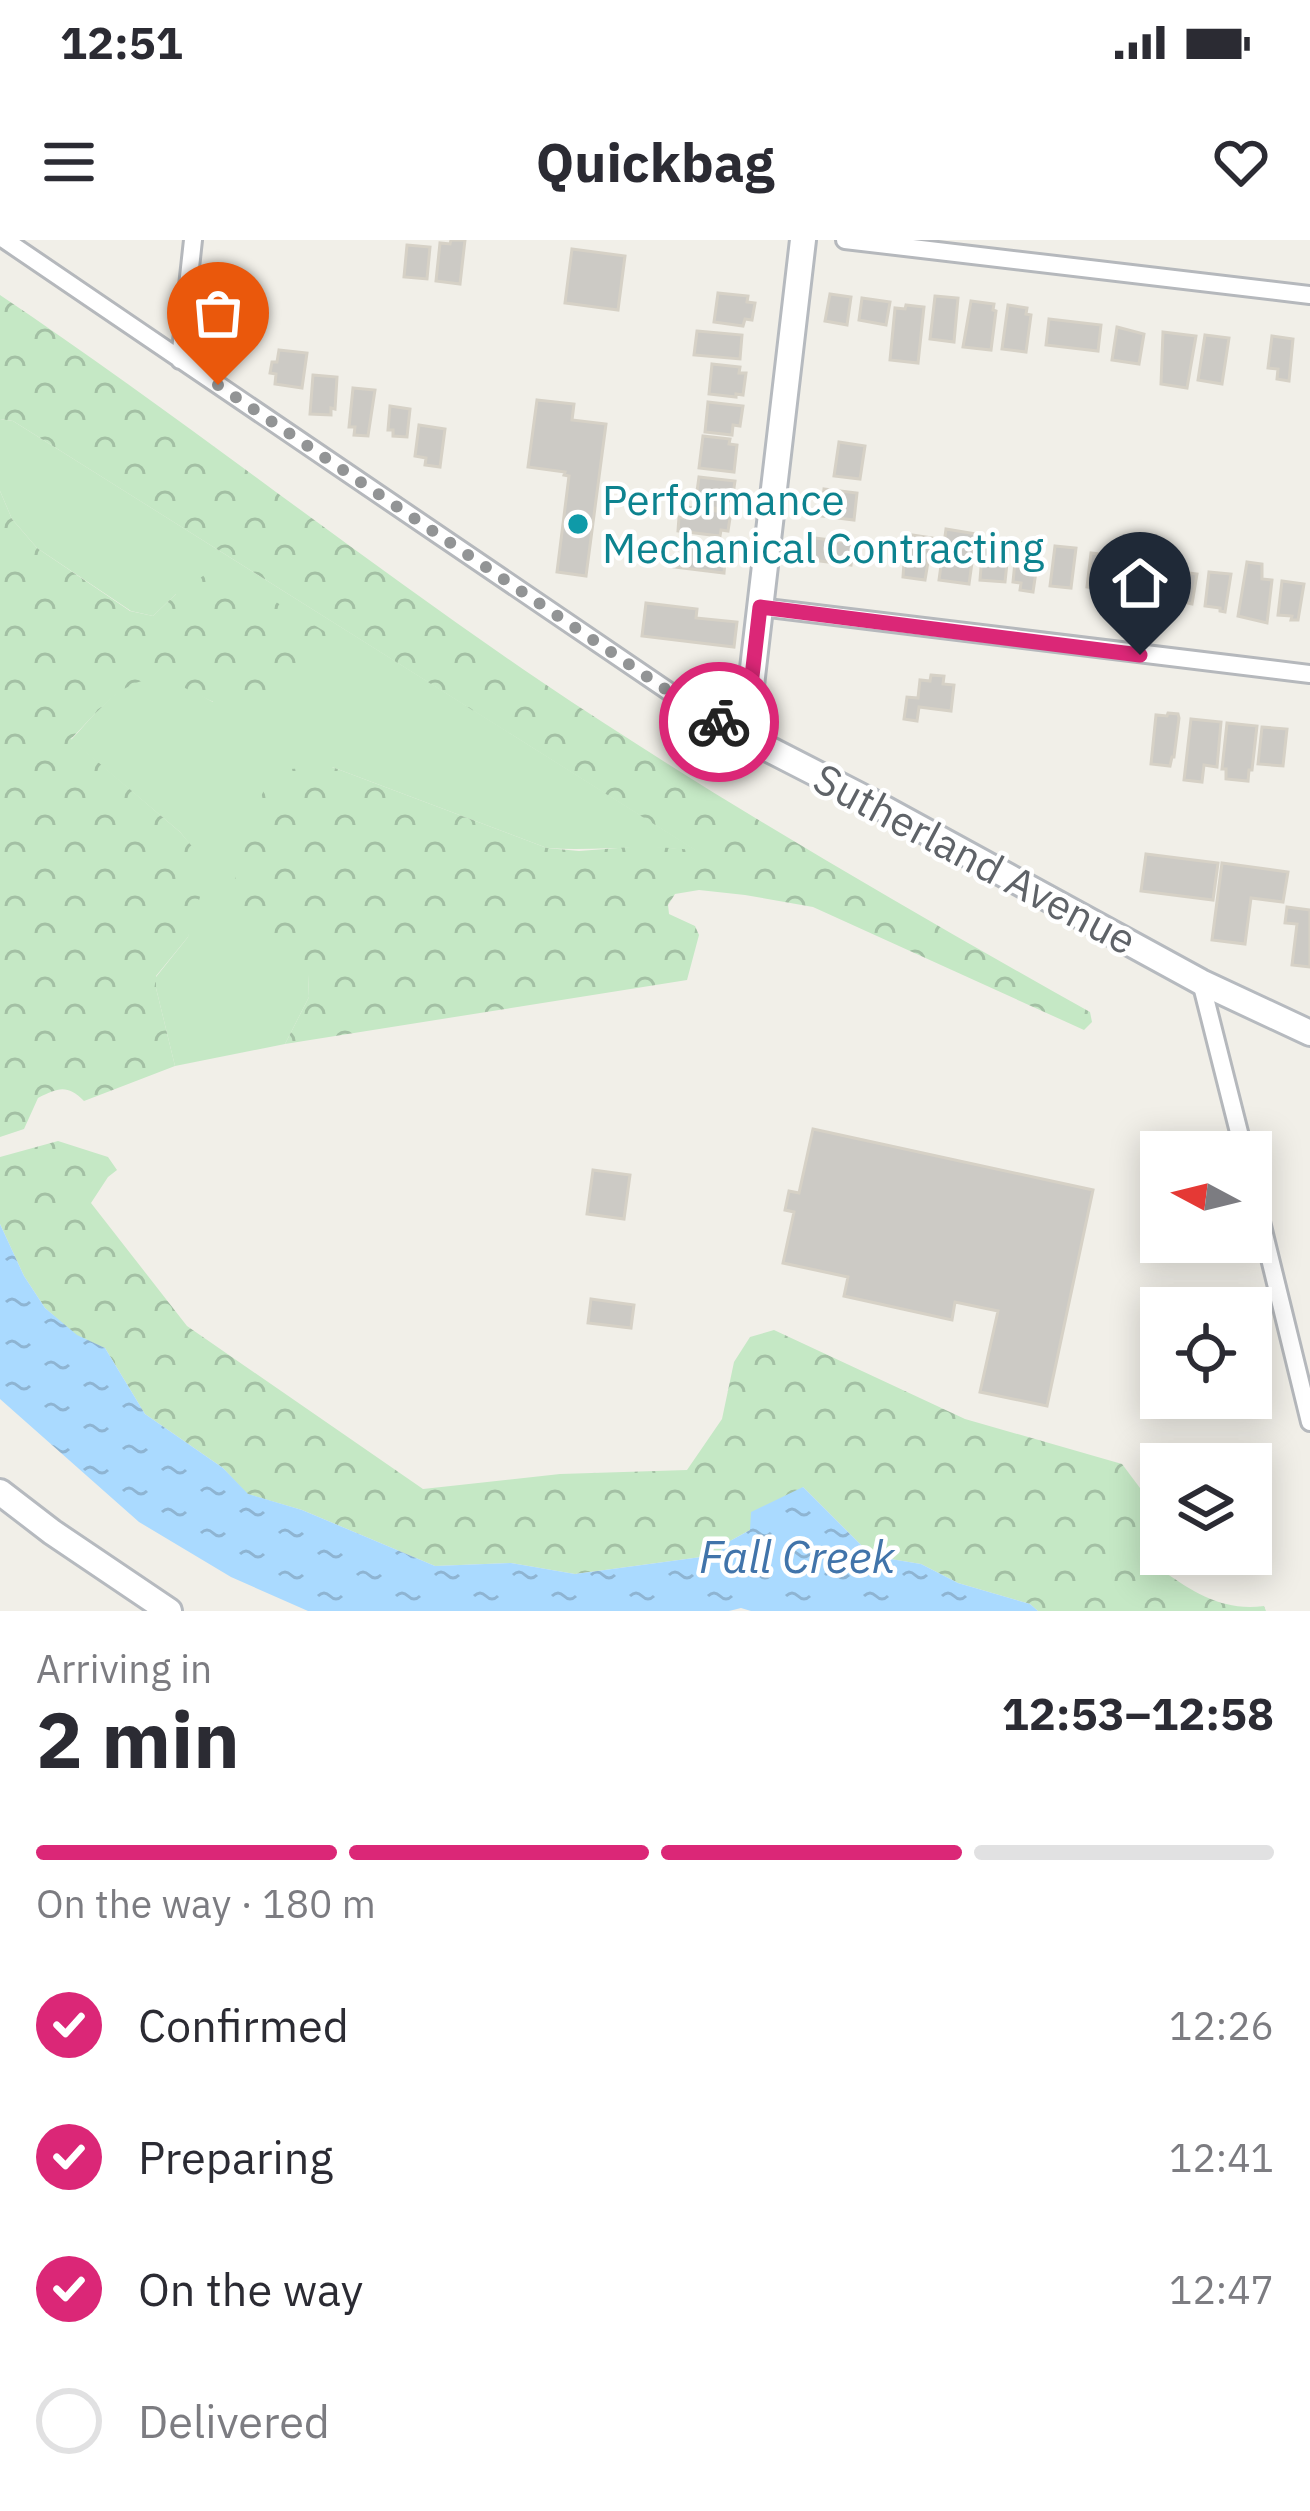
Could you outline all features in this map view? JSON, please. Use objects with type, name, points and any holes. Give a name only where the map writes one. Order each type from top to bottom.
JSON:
[{"type":"main road","points":[[745,737],[803,240]]},
{"type":"main road","name":"Sutherland Avenue","points":[[745,737],[1201,982],[1310,1033]]},
{"type":"main road","points":[[0,1492],[169,1611]]},
{"type":"street","name":"Sutherland Avenue","points":[[5,240],[680,699],[745,737]]},
{"type":"street","points":[[180,360],[193,240]]},
{"type":"street","points":[[845,240],[1310,295]]},
{"type":"street","points":[[760,607],[1310,674]]},
{"type":"street","points":[[1201,982],[1239,1131]]},
{"type":"street","points":[[1271,1263],[1310,1422]]},
{"type":"green space","points":[[0,295],[539,680],[811,852],[1090,1012],[1092,1022],[1084,1030],[813,907],[699,890],[675,894],[668,905],[669,914],[695,926],[699,935],[687,980],[285,1044],[309,997],[308,975],[242,929],[232,898],[241,839],[265,788],[289,769],[332,767],[547,848],[695,850],[13,421],[0,419]]},
{"type":"green space","points":[[0,419],[13,421],[699,852],[547,848],[332,767],[309,997],[285,1044],[175,1066],[156,977],[188,937],[196,852],[180,832],[71,740],[111,698],[148,678],[175,682],[213,702],[176,594],[153,616],[131,611],[37,548],[12,519],[0,491]]},
{"type":"green space","points":[[0,491],[12,519],[37,548],[130,611],[153,616],[212,570],[231,575],[334,637],[274,688],[248,703],[223,705],[167,681],[136,683],[108,701],[71,739],[196,851],[202,877],[188,937],[156,976],[175,1066],[84,1101],[67,1090],[51,1092],[38,1098],[24,1129],[0,1137]]},
{"type":"green space","points":[[58,1141],[108,1157],[117,1170],[91,1203],[187,1326],[423,1489],[560,1474],[687,1470],[722,1419],[734,1362],[750,1337],[774,1330],[965,1419],[1122,1464],[1140,1488],[1140,1575],[1169,1575],[1211,1599],[1236,1606],[1264,1606],[1266,1611],[1038,1611],[1030,1604],[958,1583],[921,1564],[872,1556],[803,1487],[716,1555],[575,1574],[511,1563],[435,1566],[302,1510],[247,1494],[223,1468],[145,1414],[105,1348],[77,1336],[45,1308],[24,1276],[0,1224],[0,1157]]},
{"type":"water","name":"Fall Creek","points":[[0,1224],[45,1308],[77,1335],[105,1348],[145,1414],[223,1468],[248,1494],[302,1510],[435,1566],[511,1563],[575,1574],[716,1555],[750,1530],[751,1512],[803,1487],[872,1556],[921,1564],[958,1583],[1030,1604],[1038,1611],[308,1611],[231,1577],[139,1522],[0,1399]]},
{"type":"building","points":[[465,240],[460,284],[436,281],[440,243]]},
{"type":"building","points":[[407,245],[430,247],[427,279],[404,277]]},
{"type":"building","points":[[572,249],[625,256],[618,310],[565,303]]},
{"type":"building","points":[[718,293],[748,296],[747,302],[755,303],[752,320],[745,319],[743,326],[714,322]]},
{"type":"building","points":[[830,294],[851,297],[847,325],[825,321]]},
{"type":"building","points":[[935,296],[958,298],[954,342],[930,339]]},
{"type":"building","points":[[862,298],[890,302],[886,325],[859,320]]},
{"type":"building","points":[[971,301],[994,304],[991,350],[963,347]]},
{"type":"building","points":[[1008,305],[1027,308],[1026,314],[1031,315],[1026,352],[1002,349]]},
{"type":"building","points":[[924,307],[918,363],[890,360],[895,308]]},
{"type":"building","points":[[1049,319],[1101,325],[1098,351],[1046,345]]},
{"type":"building","points":[[1117,327],[1144,334],[1139,364],[1112,360]]},
{"type":"building","points":[[697,331],[742,335],[740,359],[694,355]]},
{"type":"building","points":[[1163,332],[1196,336],[1187,388],[1161,384]]},
{"type":"building","points":[[1205,335],[1229,338],[1222,384],[1198,380]]},
{"type":"building","points":[[1272,336],[1293,339],[1289,381],[1277,379],[1278,369],[1268,368]]},
{"type":"building","points":[[279,350],[307,353],[302,388],[275,384],[276,374],[270,373]]},
{"type":"building","points":[[712,364],[740,367],[739,373],[746,373],[743,395],[709,394]]},
{"type":"building","points":[[313,375],[337,377],[331,415],[310,414]]},
{"type":"building","points":[[353,388],[375,390],[368,436],[354,435],[355,427],[349,427]]},
{"type":"building","name":"Performance Mechanical Contracting","points":[[537,400],[574,404],[572,420],[606,424],[586,576],[557,572],[569,476],[528,467]]},
{"type":"building","points":[[708,402],[743,406],[740,426],[733,425],[732,435],[705,432]]},
{"type":"building","points":[[390,406],[410,409],[407,437],[393,436],[393,430],[388,430]]},
{"type":"building","points":[[419,425],[445,429],[440,467],[425,465],[426,458],[415,456]]},
{"type":"building","points":[[703,436],[730,439],[729,444],[737,445],[734,472],[699,468]]},
{"type":"building","points":[[839,442],[865,446],[860,479],[834,476]]},
{"type":"building","points":[[699,477],[735,481],[732,501],[724,500],[723,509],[695,506]]},
{"type":"building","points":[[824,489],[857,493],[854,520],[821,516]]},
{"type":"building","points":[[686,507],[724,512],[723,517],[730,518],[728,531],[721,530],[720,536],[678,531]]},
{"type":"building","points":[[946,529],[976,534],[969,584],[939,580]]},
{"type":"building","points":[[906,534],[932,538],[925,580],[903,577]]},
{"type":"building","points":[[815,538],[854,543],[851,565],[812,560]]},
{"type":"building","points":[[983,541],[1009,544],[1005,582],[980,580]]},
{"type":"building","points":[[1017,542],[1040,545],[1033,592],[1020,590],[1021,583],[1013,582]]},
{"type":"building","points":[[681,544],[726,549],[724,573],[674,567]]},
{"type":"building","points":[[1055,546],[1076,548],[1071,588],[1050,586]]},
{"type":"building","points":[[1108,546],[1114,547],[1109,589],[1107,595],[1100,595],[1101,589],[1087,587],[1091,553],[1107,555]]},
{"type":"building","points":[[1247,562],[1262,564],[1262,579],[1272,580],[1267,623],[1238,616]]},
{"type":"building","points":[[1173,571],[1197,574],[1192,604],[1183,602],[1182,609],[1169,607]]},
{"type":"building","points":[[1209,572],[1231,574],[1225,612],[1205,606]]},
{"type":"building","points":[[1137,576],[1158,579],[1154,603],[1134,596]]},
{"type":"building","points":[[1282,581],[1304,584],[1298,620],[1278,615]]},
{"type":"building","points":[[646,603],[697,609],[696,618],[737,622],[734,647],[642,636]]},
{"type":"building","points":[[931,675],[944,676],[943,684],[954,685],[951,711],[919,707],[917,721],[904,719],[907,697],[918,698],[920,680],[930,681]]},
{"type":"building","points":[[1156,715],[1179,718],[1174,757],[1170,766],[1151,764]]},
{"type":"building","points":[[1191,719],[1221,722],[1217,767],[1204,765],[1202,782],[1184,780]]},
{"type":"building","points":[[1227,723],[1257,726],[1248,781],[1226,779],[1226,769],[1222,769]]},
{"type":"building","points":[[1262,727],[1287,729],[1283,766],[1258,764]]},
{"type":"building","points":[[1146,854],[1218,863],[1213,900],[1141,891]]},
{"type":"building","points":[[1222,863],[1288,872],[1283,902],[1251,898],[1245,944],[1212,940]]},
{"type":"building","points":[[1287,907],[1310,910],[1310,967],[1292,965],[1297,924],[1285,923]]},
{"type":"building","points":[[813,1129],[1093,1190],[1047,1406],[980,1392],[998,1311],[955,1302],[952,1320],[844,1296],[848,1277],[783,1263],[794,1212],[785,1210],[789,1191],[799,1193]]},
{"type":"building","points":[[593,1170],[630,1175],[624,1219],[587,1214]]},
{"type":"building","points":[[591,1299],[634,1305],[631,1328],[588,1323]]},
{"type":"way so far","points":[[218,385],[719,722]]},
{"type":"place","name":"Performance Mechanical Contracting","points":[[578,524]]},
{"type":"route","points":[[719,722],[745,737],[760,607],[1140,655]]}]
